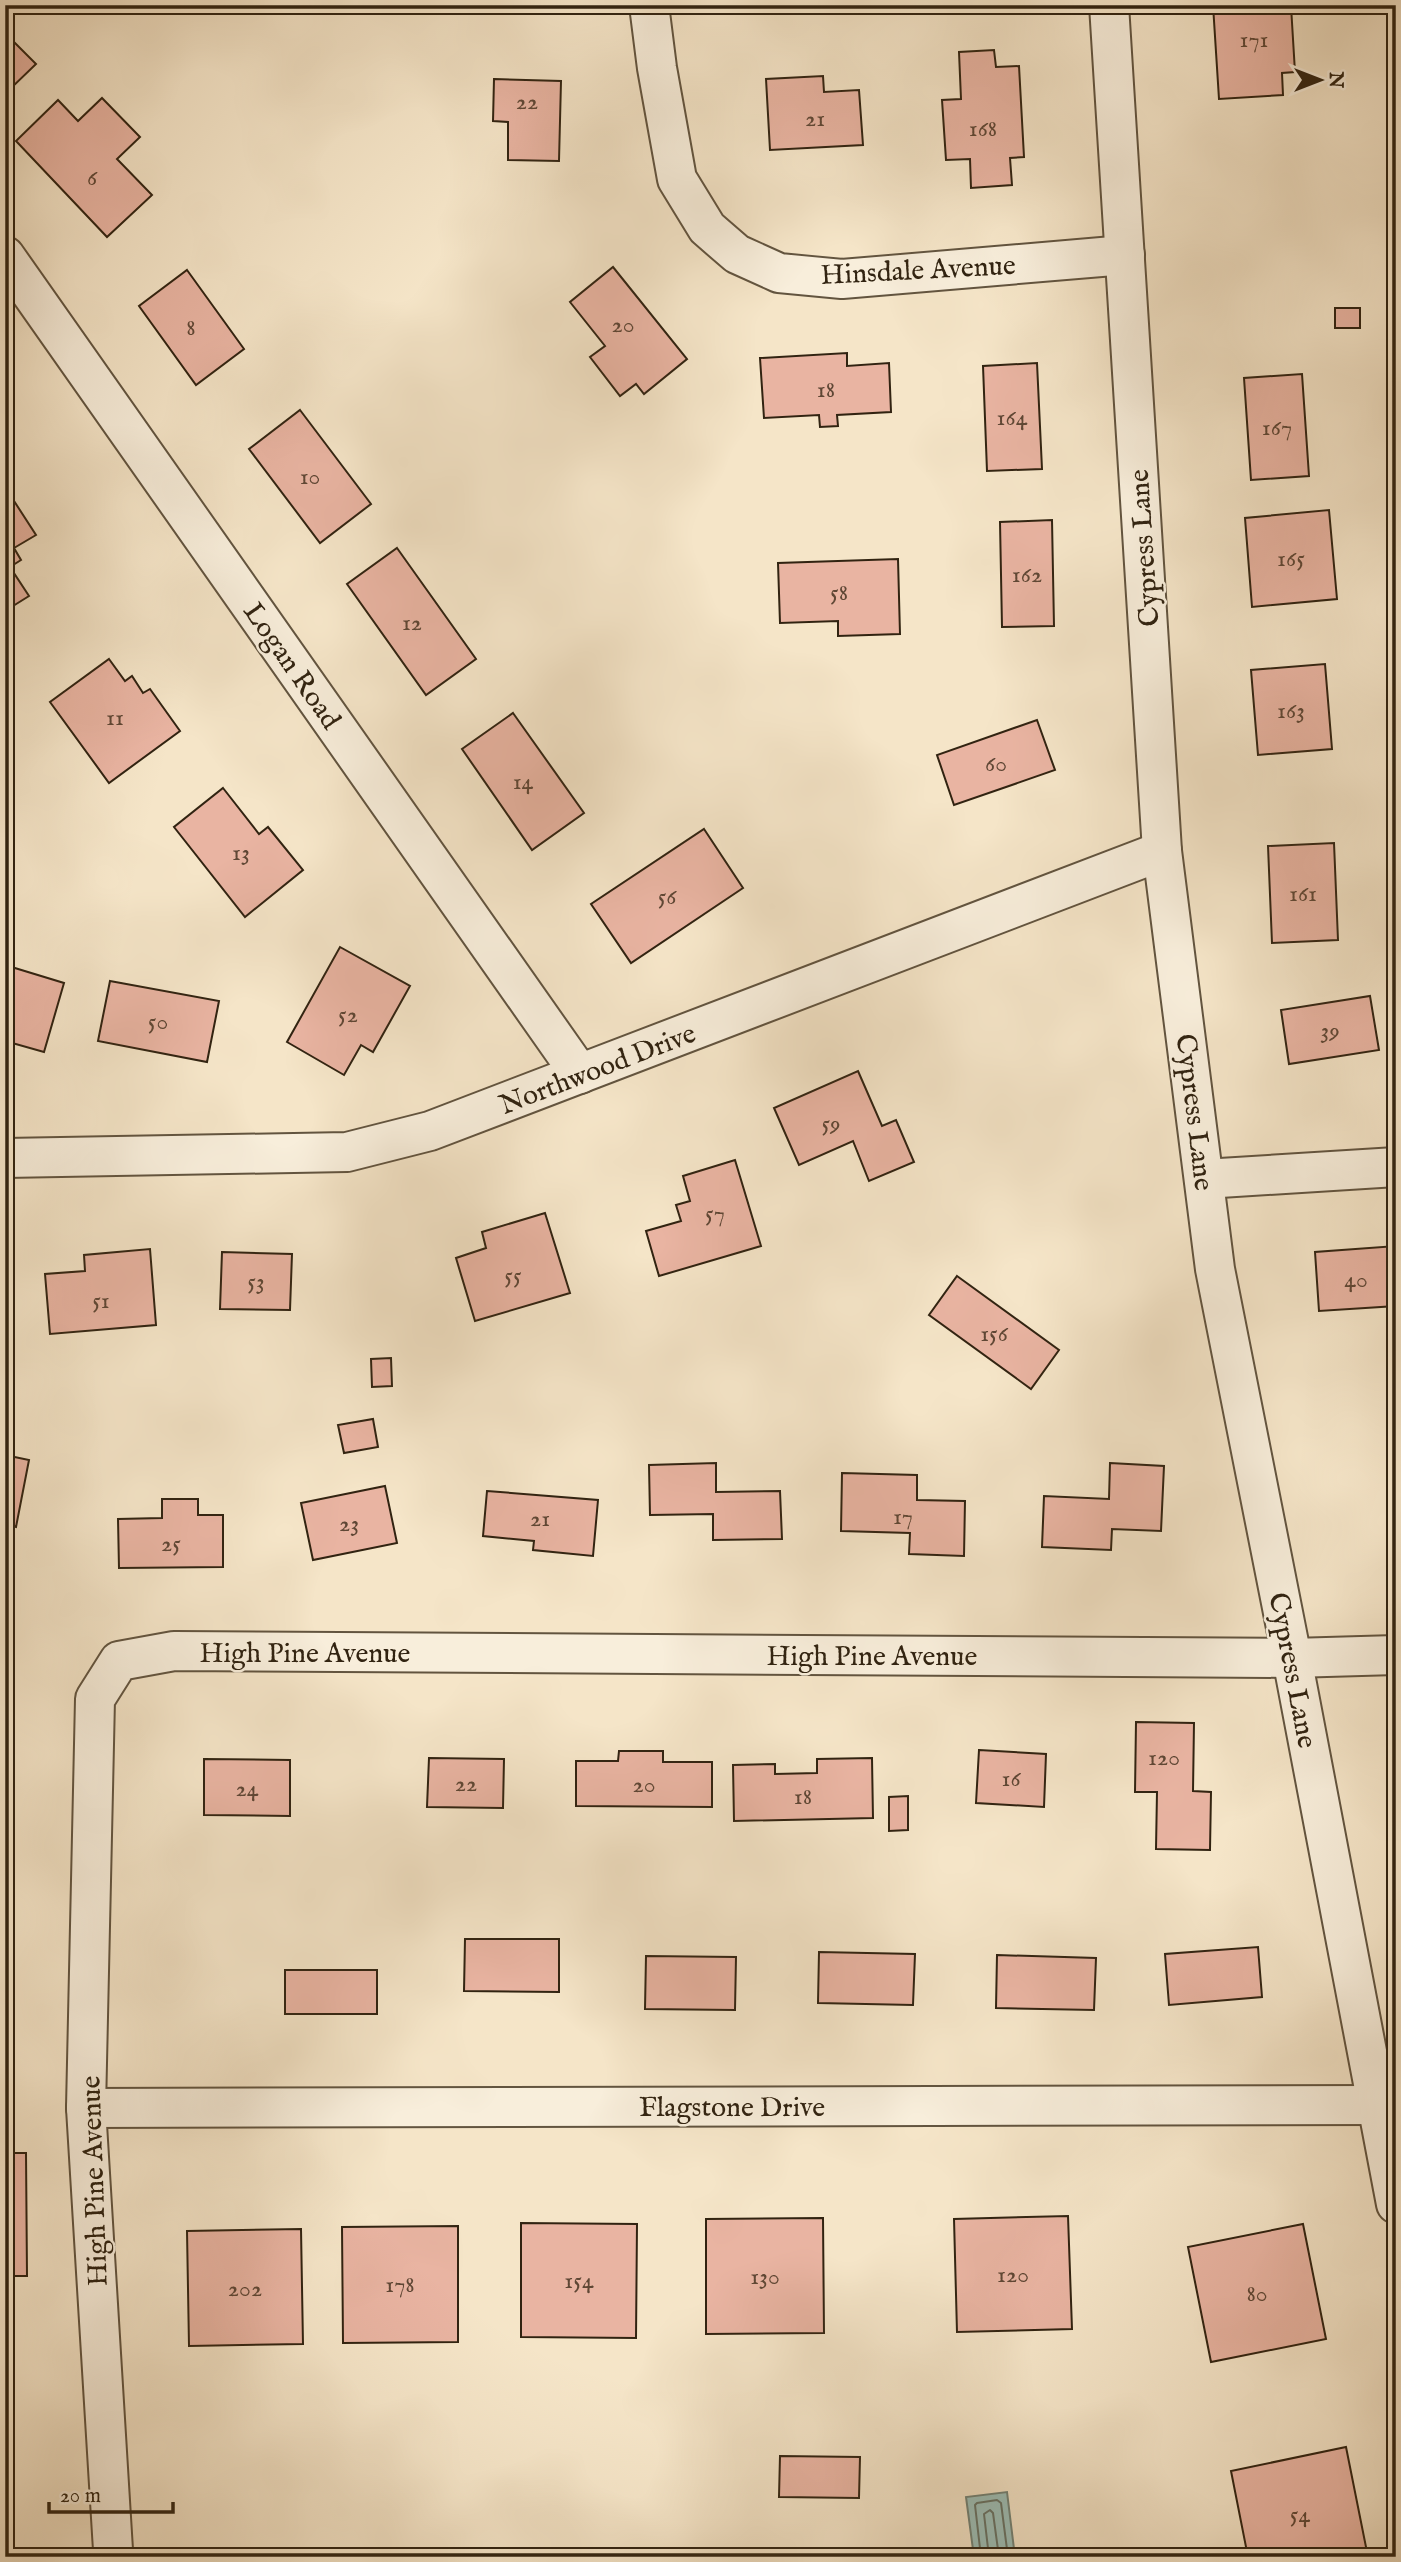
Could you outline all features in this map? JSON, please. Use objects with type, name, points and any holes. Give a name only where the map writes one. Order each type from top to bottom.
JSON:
[{"type":"street","name":"Hinsdale Avenue","points":[[649,5],[657,68],[677,179],[707,229],[737,254],[779,273],[842,279],[1125,255]]},
{"type":"street","name":"Cypress Lane","points":[[1109,5],[1162,851],[1215,1269],[1396,2204]]},
{"type":"street","name":"Logan Road","points":[[5,256],[580,1074]]},
{"type":"street","name":"Northwood Drive","points":[[5,1158],[347,1152],[430,1131],[1162,851]]},
{"type":"street","points":[[1204,1179],[1396,1167]]},
{"type":"street","name":"High Pine Avenue","points":[[115,2557],[86,2108],[95,1699],[119,1661],[174,1651],[1292,1658],[1396,1655]]},
{"type":"street","name":"Flagstone Drive","points":[[86,2108],[1377,2105]]},
{"type":"water","points":[[1007,2492],[1015,2557],[974,2557],[966,2497]]},
{"type":"building","points":[[1213,5],[1300,5],[1291,6],[1295,72],[1282,73],[1283,95],[1219,99]]},
{"type":"building","points":[[5,33],[36,64],[5,94]]},
{"type":"building","points":[[994,50],[996,67],[1019,66],[1024,157],[1010,158],[1012,185],[971,188],[970,159],[946,160],[942,100],[961,99],[959,52]]},
{"type":"building","points":[[823,76],[824,92],[859,90],[863,145],[770,150],[766,79]]},
{"type":"building","points":[[494,79],[561,81],[559,161],[508,160],[508,122],[493,121]]},
{"type":"building","points":[[102,98],[140,137],[117,159],[152,195],[107,237],[16,141],[58,100],[78,121]]},
{"type":"building","points":[[613,267],[687,359],[644,394],[636,384],[620,396],[590,357],[605,346],[570,302]]},
{"type":"building","points":[[187,270],[244,349],[196,385],[139,306]]},
{"type":"building","points":[[1335,308],[1360,308],[1360,328],[1335,328]]},
{"type":"building","points":[[847,353],[847,366],[889,363],[891,412],[837,415],[838,426],[820,427],[819,415],[764,418],[760,358]]},
{"type":"building","points":[[1037,363],[1042,469],[987,471],[983,366]]},
{"type":"building","points":[[1302,374],[1309,476],[1251,480],[1244,378]]},
{"type":"building","points":[[300,410],[371,504],[320,543],[249,449]]},
{"type":"building","points":[[5,487],[36,535],[14,548],[21,560],[10,567],[29,596],[5,611]]},
{"type":"building","points":[[1329,510],[1337,599],[1252,607],[1245,518]]},
{"type":"building","points":[[1052,520],[1054,626],[1002,627],[1000,522]]},
{"type":"building","points":[[397,548],[476,659],[426,695],[347,584]]},
{"type":"building","points":[[898,559],[900,634],[838,636],[838,621],[780,623],[778,563]]},
{"type":"building","points":[[109,659],[125,681],[132,676],[143,693],[150,689],[180,731],[109,783],[50,702]]},
{"type":"building","points":[[1325,664],[1332,749],[1258,755],[1251,670]]},
{"type":"building","points":[[513,713],[584,813],[532,850],[462,749]]},
{"type":"building","points":[[1037,720],[1055,770],[954,805],[937,755]]},
{"type":"building","points":[[223,788],[259,834],[268,827],[303,870],[245,917],[174,827]]},
{"type":"building","points":[[704,829],[743,888],[631,963],[591,904]]},
{"type":"building","points":[[1334,843],[1338,940],[1272,943],[1268,846]]},
{"type":"building","points":[[340,947],[410,986],[373,1052],[361,1045],[344,1075],[287,1042]]},
{"type":"building","points":[[5,965],[64,983],[44,1052],[5,1041]]},
{"type":"building","points":[[110,981],[219,1001],[207,1062],[98,1041]]},
{"type":"building","points":[[1370,996],[1379,1050],[1289,1064],[1281,1010]]},
{"type":"building","points":[[858,1071],[882,1126],[896,1120],[914,1162],[869,1181],[853,1141],[799,1165],[774,1108]]},
{"type":"building","points":[[735,1160],[761,1246],[659,1276],[646,1231],[681,1221],[676,1205],[690,1201],[683,1176]]},
{"type":"building","points":[[545,1213],[570,1293],[475,1321],[456,1258],[486,1248],[482,1232]]},
{"type":"building","points":[[1396,1246],[1396,1306],[1319,1311],[1315,1252]]},
{"type":"building","points":[[150,1249],[156,1325],[50,1334],[45,1274],[85,1271],[84,1255]]},
{"type":"building","points":[[222,1252],[292,1254],[290,1310],[220,1309]]},
{"type":"building","points":[[957,1276],[1059,1350],[1031,1389],[929,1315]]},
{"type":"building","points":[[391,1358],[392,1386],[372,1387],[371,1359]]},
{"type":"building","points":[[373,1419],[378,1447],[344,1453],[338,1425]]},
{"type":"building","points":[[5,1455],[29,1460],[16,1527],[5,1524]]},
{"type":"building","points":[[716,1463],[716,1492],[780,1491],[782,1539],[713,1540],[713,1514],[650,1515],[649,1465]]},
{"type":"building","points":[[1110,1463],[1164,1466],[1161,1531],[1112,1529],[1111,1550],[1042,1547],[1044,1496],[1109,1499]]},
{"type":"building","points":[[842,1473],[917,1475],[917,1500],[965,1501],[964,1556],[909,1554],[910,1533],[841,1531]]},
{"type":"building","points":[[385,1486],[397,1543],[313,1560],[301,1503]]},
{"type":"building","points":[[487,1491],[598,1500],[593,1556],[533,1550],[534,1541],[483,1536]]},
{"type":"building","points":[[162,1499],[198,1499],[198,1515],[223,1515],[223,1567],[119,1568],[118,1519],[162,1518]]},
{"type":"building","points":[[1136,1722],[1194,1723],[1193,1791],[1211,1792],[1210,1850],[1156,1849],[1157,1792],[1135,1792]]},
{"type":"building","points":[[979,1750],[1046,1754],[1044,1807],[976,1803]]},
{"type":"building","points":[[619,1751],[663,1751],[663,1762],[712,1762],[712,1807],[576,1806],[576,1761],[618,1761]]},
{"type":"building","points":[[429,1758],[504,1759],[503,1808],[427,1807]]},
{"type":"building","points":[[872,1758],[873,1818],[734,1821],[733,1765],[775,1764],[775,1774],[817,1773],[817,1759]]},
{"type":"building","points":[[204,1759],[290,1760],[290,1816],[204,1815]]},
{"type":"building","points":[[908,1796],[908,1830],[889,1831],[889,1797]]},
{"type":"building","points":[[465,1939],[559,1939],[559,1992],[464,1991]]},
{"type":"building","points":[[1258,1947],[1262,1997],[1169,2005],[1165,1954]]},
{"type":"building","points":[[819,1952],[915,1954],[913,2005],[818,2003]]},
{"type":"building","points":[[997,1955],[1096,1958],[1094,2010],[996,2008]]},
{"type":"building","points":[[646,1956],[736,1957],[735,2010],[645,2009]]},
{"type":"building","points":[[285,1970],[377,1970],[377,2014],[285,2014]]},
{"type":"building","points":[[5,2153],[26,2153],[27,2276],[5,2276]]},
{"type":"building","points":[[1068,2216],[1072,2329],[957,2332],[954,2219]]},
{"type":"building","points":[[823,2218],[824,2333],[706,2334],[706,2219]]},
{"type":"building","points":[[521,2223],[637,2224],[636,2338],[521,2337]]},
{"type":"building","points":[[1303,2224],[1326,2339],[1211,2362],[1188,2247]]},
{"type":"building","points":[[458,2226],[458,2342],[343,2343],[342,2227]]},
{"type":"building","points":[[301,2229],[303,2344],[189,2346],[187,2231]]},
{"type":"building","points":[[1346,2447],[1368,2557],[1248,2557],[1231,2471]]},
{"type":"building","points":[[780,2456],[860,2457],[859,2498],[779,2497]]}]
